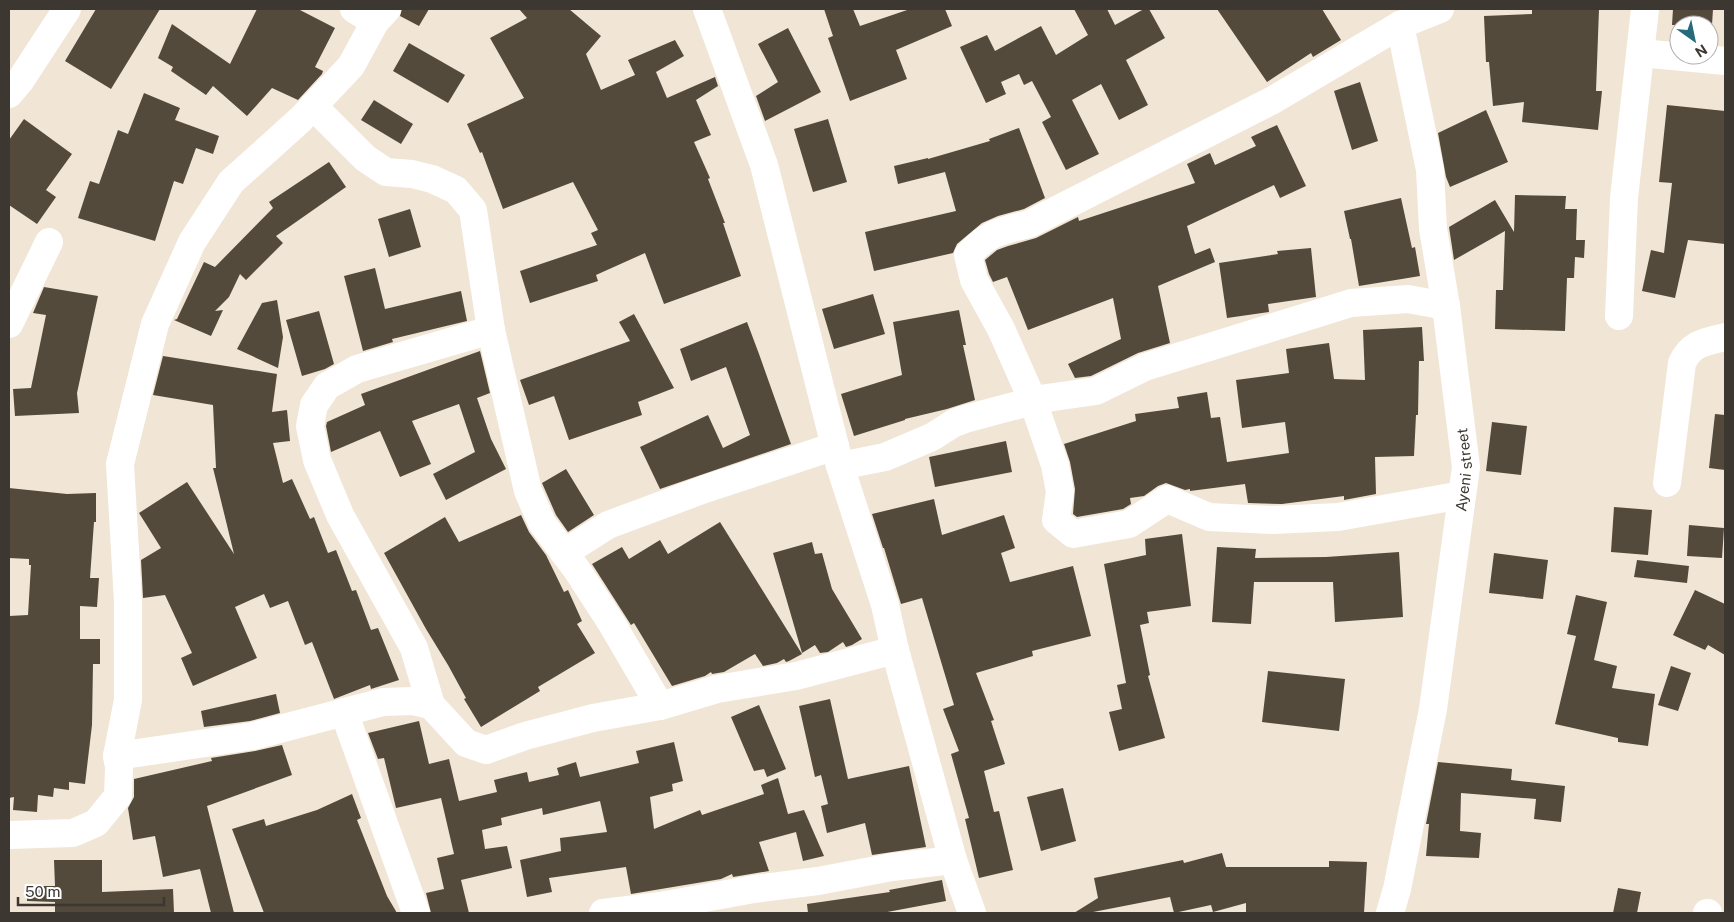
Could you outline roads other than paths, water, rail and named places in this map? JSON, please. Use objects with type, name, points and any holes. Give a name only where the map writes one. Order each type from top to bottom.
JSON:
[{"type":"street","points":[[9,94],[67,9]]},
{"type":"street","points":[[707,9],[764,165],[838,456],[885,606],[895,650],[953,860],[972,913]]},
{"type":"street","points":[[1440,9],[1400,25],[1273,100],[1208,134],[1029,224],[998,232],[982,240],[968,255],[974,280],[1001,329],[1033,401],[1055,465],[1060,492],[1056,520],[1073,534],[1129,524],[1167,499],[1209,517],[1274,520],[1338,517],[1462,495]]},
{"type":"street","points":[[1619,316],[1624,198],[1645,9]]},
{"type":"street","points":[[9,835],[73,833],[96,823],[118,796],[119,767],[117,756],[128,700],[128,602],[120,464],[155,324],[192,242],[231,182],[301,119],[351,66],[372,13]]},
{"type":"street","name":"Ayeni street","points":[[1390,913],[1397,888],[1433,709],[1466,467],[1446,306],[1433,229],[1430,170],[1400,25]]},
{"type":"street","points":[[1640,53],[1725,61]]},
{"type":"street","points":[[313,106],[365,158],[386,172],[412,174],[432,179],[456,190],[473,210],[491,330],[528,491],[542,523],[612,624],[660,706]]},
{"type":"street","points":[[9,324],[49,242]]},
{"type":"street","points":[[564,553],[608,525],[702,490],[838,456],[885,457],[932,437],[954,423],[965,419],[1033,401],[1096,390],[1145,367],[1351,303],[1408,299],[1446,306]]},
{"type":"street","points":[[491,330],[357,369],[327,386],[314,405],[310,426],[317,460],[340,515],[414,648],[431,705],[466,743],[486,750],[525,736],[585,720],[660,706],[717,688],[796,676],[895,650]]},
{"type":"street","points":[[1667,483],[1682,363],[1691,348],[1725,336]]},
{"type":"street","points":[[117,756],[253,736],[384,702],[413,701],[431,705]]},
{"type":"street","points":[[344,712],[416,913]]},
{"type":"street","points":[[603,913],[661,910],[754,889],[818,881],[892,867],[953,860]]}]
